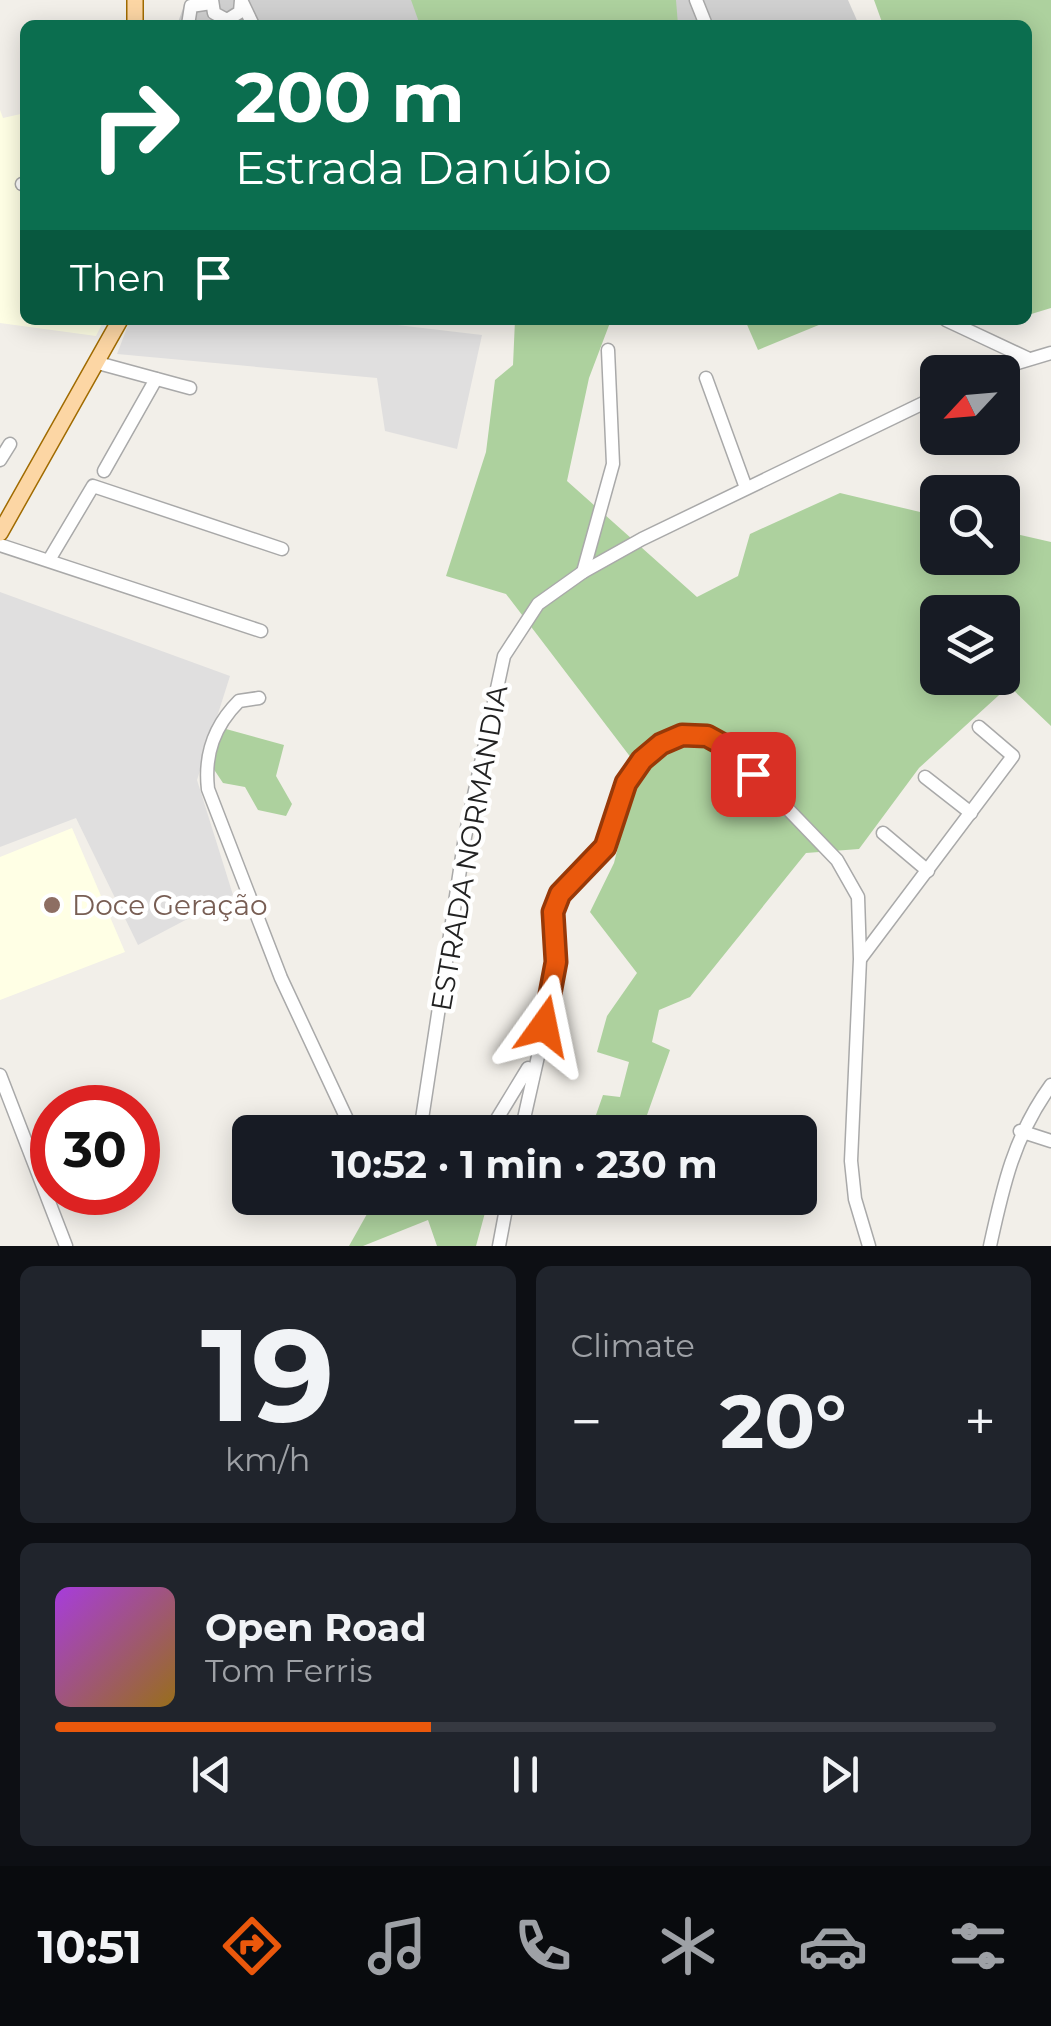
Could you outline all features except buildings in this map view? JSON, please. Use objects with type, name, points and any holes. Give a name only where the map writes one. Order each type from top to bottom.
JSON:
[{"type":"main road","points":[[0,534],[117,325]]},
{"type":"street","points":[[226,20],[236,16],[242,1]]},
{"type":"street","points":[[192,3],[212,2]]},
{"type":"street","points":[[957,325],[1027,358]]},
{"type":"street","points":[[583,572],[613,464],[608,350]]},
{"type":"street","points":[[1020,360],[1051,353]]},
{"type":"street","points":[[98,363],[190,388]]},
{"type":"street","points":[[706,378],[746,488]]},
{"type":"street","points":[[104,472],[156,380]]},
{"type":"street","name":"ESTRADA NORMANDIA","points":[[423,1115],[465,837],[504,656],[538,604],[583,572],[920,405]]},
{"type":"street","points":[[0,460],[10,444]]},
{"type":"street","points":[[48,560],[92,486],[282,549]]},
{"type":"street","points":[[0,545],[261,632]]},
{"type":"street","points":[[259,698],[239,701],[215,733],[206,771],[208,789],[281,978],[346,1115]]},
{"type":"street","points":[[860,959],[1013,756],[979,727]]},
{"type":"street","points":[[523,1115],[552,994],[556,962],[552,924],[560,894],[605,847],[626,783],[642,760],[661,744],[682,735],[707,736],[729,748],[837,860],[858,896],[860,959],[851,1161],[855,1199],[869,1246]]},
{"type":"street","points":[[925,776],[972,813]]},
{"type":"street","points":[[883,833],[928,871]]},
{"type":"street","points":[[499,1115],[534,1057]]},
{"type":"street","points":[[0,1075],[66,1246]]},
{"type":"street","points":[[990,1246],[1020,1131],[1051,1086]]},
{"type":"street","points":[[1020,1131],[1051,1141]]},
{"type":"street","points":[[499,1246],[505,1215]]},
{"type":"shaded area","points":[[186,0],[848,0],[857,20],[179,20]]},
{"type":"shaded area","points":[[0,110],[3,118],[20,114],[20,325],[102,325],[96,336],[0,323]]},
{"type":"shaded area","points":[[128,325],[397,325],[482,335],[457,449],[385,431],[377,378],[117,354]]},
{"type":"shaded area","points":[[0,592],[230,676],[197,780],[233,895],[138,945],[76,818],[0,847]]},
{"type":"shaded area","name":"Doce Geração","points":[[72,828],[125,952],[0,1000],[0,857]]},
{"type":"green space","points":[[411,0],[676,0],[678,20],[418,20]]},
{"type":"green space","points":[[874,0],[1051,0],[1051,308],[1032,314],[1032,20],[881,20]]},
{"type":"green space","points":[[515,325],[609,325],[589,378],[567,481],[697,597],[738,576],[750,534],[840,493],[920,512],[920,575],[1020,575],[1020,535],[1051,542],[1051,726],[1018,695],[1020,595],[920,595],[920,695],[999,695],[919,768],[859,849],[806,853],[690,997],[659,1010],[652,1042],[670,1050],[647,1115],[596,1115],[603,1095],[620,1097],[629,1062],[597,1052],[607,1016],[637,973],[590,912],[614,863],[638,767],[506,594],[446,576],[486,452],[495,380],[513,365]]},
{"type":"green space","points":[[747,325],[819,325],[758,350]]},
{"type":"green space","points":[[226,729],[284,745],[276,776],[292,804],[286,816],[258,810],[245,787],[223,783],[211,765],[213,738]]},
{"type":"green space","points":[[366,1215],[484,1215],[476,1246],[437,1246],[428,1220],[363,1246],[349,1246]]},
{"type":"place","name":"Doce Geração","points":[[52,905]]},
{"type":"route","points":[[544,1026],[556,962],[553,912],[560,894],[605,847],[626,783],[642,760],[661,744],[682,735],[707,736],[729,748],[753,774]]}]
